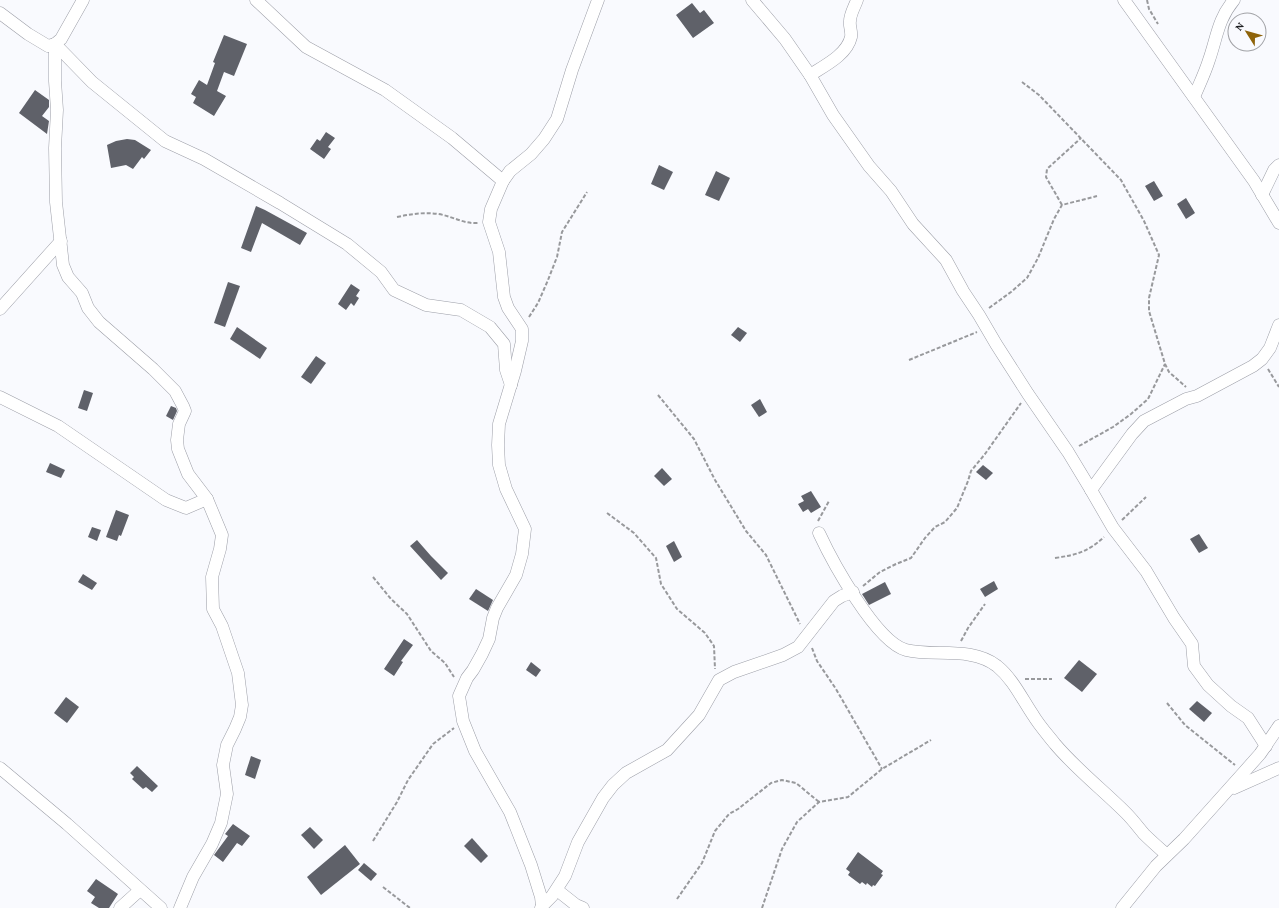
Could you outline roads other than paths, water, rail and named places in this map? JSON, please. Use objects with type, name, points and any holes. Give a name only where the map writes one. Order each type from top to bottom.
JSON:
[{"type":"street","points":[[0,12],[28,34],[48,46],[55,44],[61,39],[83,0]]},
{"type":"street","points":[[256,0],[306,48],[385,90],[452,138],[503,182]]},
{"type":"street","points":[[542,907],[538,884],[510,812],[475,751],[463,721],[459,696],[462,688],[482,654],[489,639],[493,618],[516,575],[522,554],[525,529],[502,478],[499,465],[498,424],[515,371],[522,341],[522,329],[508,308],[504,297],[498,252],[490,222],[491,209],[503,182],[510,171],[531,154],[544,139],[557,119],[572,70],[598,0]]},
{"type":"street","points":[[752,0],[785,39],[810,75],[833,115],[869,166],[891,191],[914,224],[946,260],[963,291],[980,315],[987,329],[1028,394],[1068,452],[1113,528],[1146,571],[1174,618],[1192,644],[1194,666],[1208,685],[1231,706],[1248,718],[1263,750],[1279,768],[1228,790]]},
{"type":"street","points":[[810,75],[830,62],[843,51],[848,44],[851,32],[849,22],[857,0]]},
{"type":"street","points":[[1124,0],[1254,181],[1279,223]]},
{"type":"street","points":[[1194,97],[1209,59],[1220,21],[1234,0]]},
{"type":"street","points":[[55,44],[57,110],[55,148],[56,202],[64,265],[68,277],[82,293],[88,308],[99,322],[153,369],[175,391],[183,406],[184,415],[179,424],[176,440],[178,449],[188,474],[207,499],[222,535],[220,550],[212,578],[213,609],[222,626],[238,673],[242,705],[240,717],[227,745],[223,765],[227,794],[220,823],[212,844],[193,877],[180,908]]},
{"type":"street","points":[[55,44],[92,82],[165,141],[204,159],[347,244],[381,272],[394,290],[426,305],[460,310],[490,327],[504,344],[506,370],[511,385]]},
{"type":"street","points":[[1254,181],[1276,167]]},
{"type":"street","points":[[1262,195],[1276,167]]},
{"type":"street","points":[[0,309],[61,241]]},
{"type":"street","points":[[1091,490],[1132,434],[1144,421],[1253,366],[1262,359],[1270,348],[1279,325]]},
{"type":"street","points":[[0,397],[58,426],[166,500],[186,508],[207,499]]},
{"type":"street","points":[[819,532],[844,580],[881,633],[896,646],[906,650],[955,653],[982,658],[996,666],[1008,677],[1042,728],[1064,755],[1127,814],[1145,835],[1166,855]]},
{"type":"street","points":[[542,907],[557,890],[565,876],[578,842],[603,798],[613,785],[626,773],[667,750],[698,715],[719,680],[734,672],[783,655],[798,647],[834,601],[853,592]]},
{"type":"street","points":[[1122,908],[1166,855],[1184,839],[1263,750],[1279,726]]},
{"type":"street","points":[[0,768],[67,824],[161,908]]},
{"type":"street","points":[[120,908],[140,890]]},
{"type":"street","points":[[557,890],[582,908]]}]
